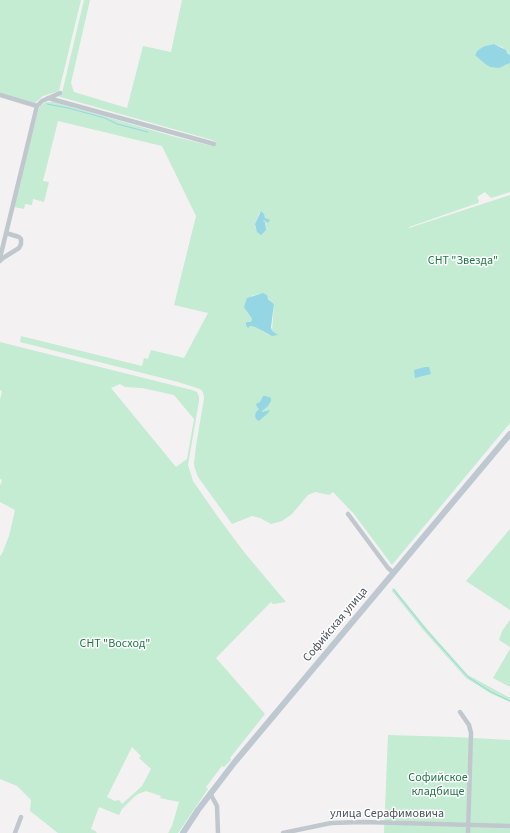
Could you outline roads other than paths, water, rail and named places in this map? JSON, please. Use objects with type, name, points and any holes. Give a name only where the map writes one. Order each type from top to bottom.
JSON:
[{"type":"main road","name":"Софийская улица","points":[[183,833],[234,763],[510,434]]},
{"type":"street","points":[[0,258],[37,106],[42,101],[60,93]]},
{"type":"street","points":[[0,95],[37,106]]},
{"type":"street","points":[[48,98],[214,144]]},
{"type":"street","points":[[0,261],[19,248],[22,242],[19,237],[6,233]]},
{"type":"street","points":[[348,514],[388,568],[394,573]]},
{"type":"street","points":[[460,712],[469,725],[471,733],[468,833]]},
{"type":"street","points":[[210,794],[217,806],[218,833]]},
{"type":"street","points":[[15,833],[21,817]]},
{"type":"street","name":"улица Серафимовича","points":[[283,833],[331,823],[363,822],[510,826]]},
{"type":"water","points":[[494,44],[506,50],[510,55],[510,63],[499,68],[490,67],[475,55],[481,48]]},
{"type":"water","points":[[261,211],[265,218],[270,220],[268,223],[264,220],[263,221],[265,222],[266,230],[261,235],[257,232],[255,224]]},
{"type":"water","points":[[263,293],[267,295],[268,299],[274,304],[271,327],[272,331],[278,335],[272,336],[255,327],[250,326],[248,328],[246,325],[246,322],[251,322],[252,319],[244,307],[247,298]]},
{"type":"water","points":[[429,367],[431,374],[415,378],[414,370]]},
{"type":"water","points":[[263,396],[271,398],[271,401],[262,412],[270,410],[259,421],[255,416],[259,409],[256,404],[260,402]]},
{"type":"waterway","points":[[47,104],[105,118],[117,124],[148,132]]},
{"type":"waterway","points":[[393,589],[426,630],[468,677],[491,692],[510,701]]},
{"type":"park label","name":"СНТ \"Звезда\"","points":[[463,261]]},
{"type":"park label","name":"СНТ \"Восход\"","points":[[115,644]]},
{"type":"park label","name":"Софийское кладбище","points":[[438,785]]}]
